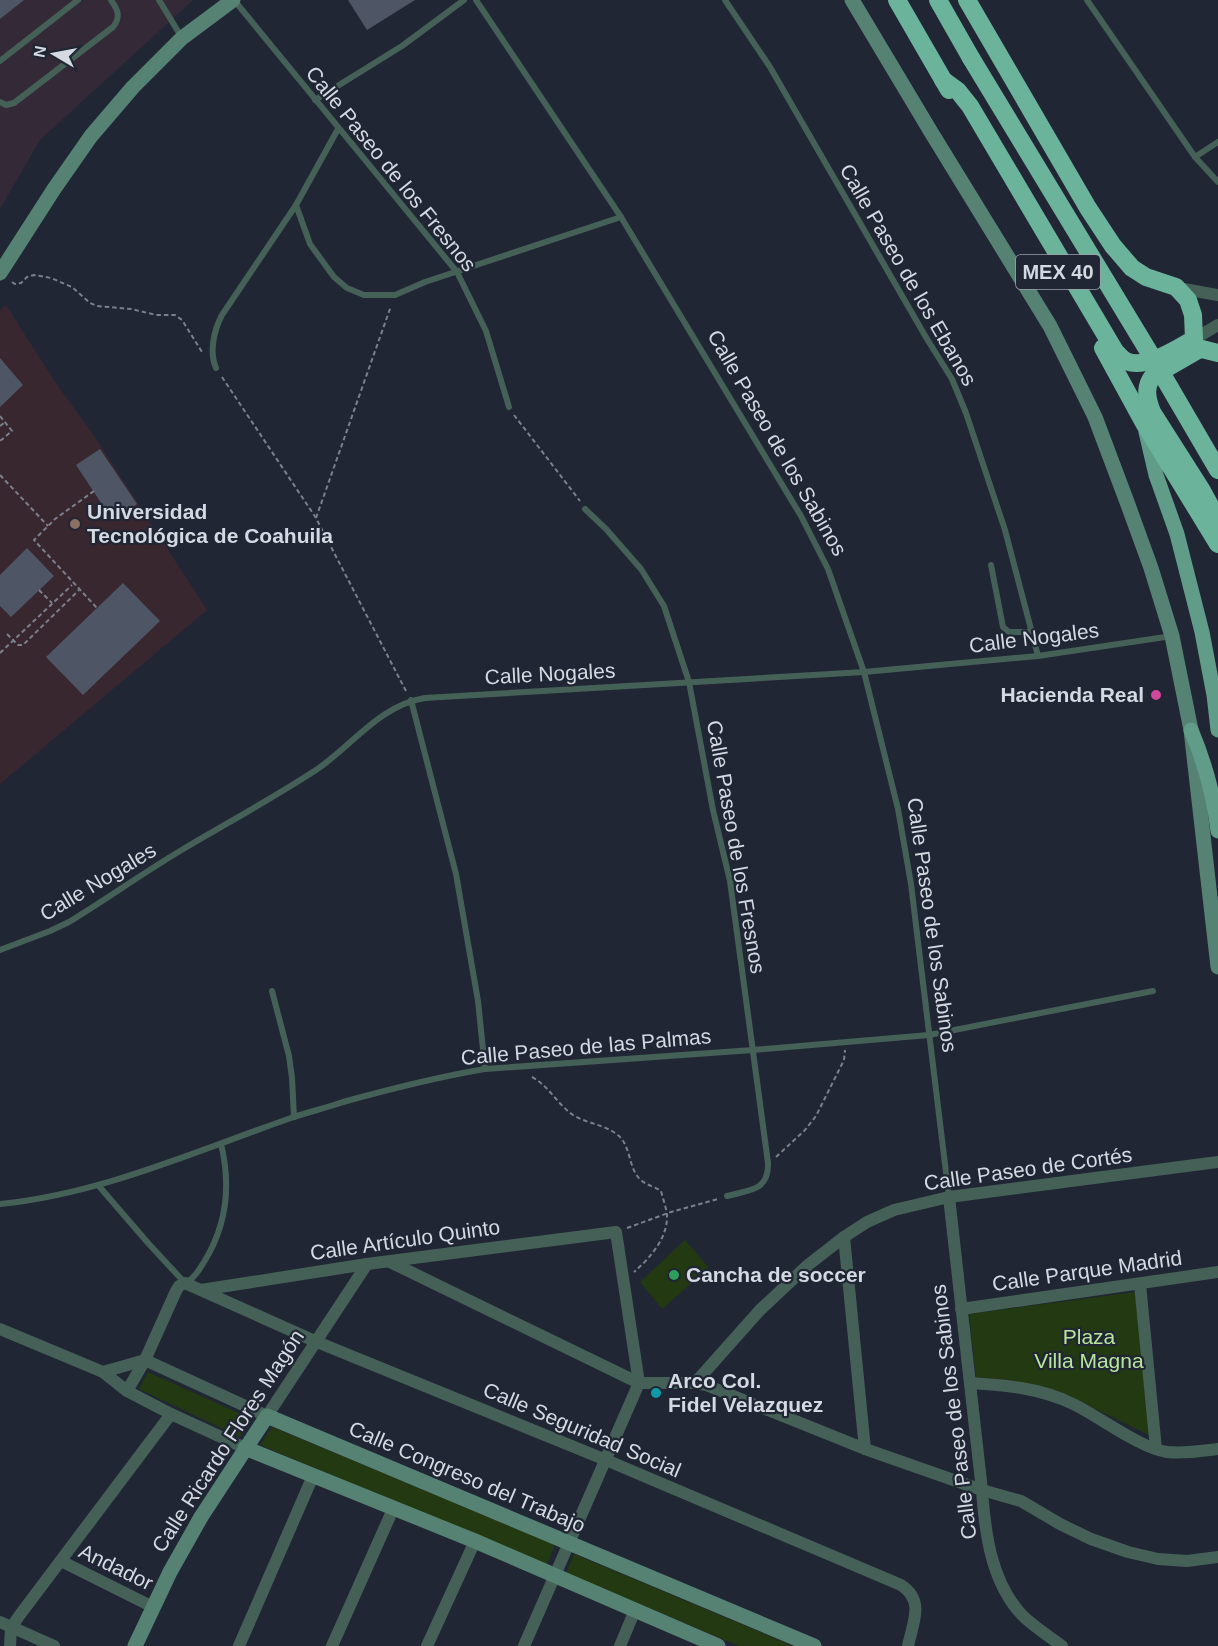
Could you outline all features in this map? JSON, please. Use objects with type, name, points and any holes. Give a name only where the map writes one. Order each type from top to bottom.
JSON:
[{"type":"highway","name":"MEX 40","points":[[897,0],[1107,355],[1143,423],[1218,544]]},
{"type":"highway","name":"MEX 40","points":[[938,0],[1218,470]]},
{"type":"highway","points":[[966,0],[1088,208],[1113,246],[1132,268],[1146,278],[1176,287],[1188,300],[1195,322],[1208,345]]},
{"type":"highway","points":[[943,81],[958,91],[970,106],[1115,351],[1121,357],[1132,363],[1143,363],[1170,353],[1208,345]]},
{"type":"highway","points":[[1208,345],[1153,376],[1149,381],[1147,392],[1152,412],[1218,520]]},
{"type":"main road","points":[[1143,423],[1156,475],[1177,534],[1203,632],[1218,730]]},
{"type":"main road","points":[[1191,730],[1212,790],[1218,831]]},
{"type":"street","points":[[852,0],[1050,326],[1095,417],[1151,568],[1172,636],[1191,730],[1218,967]]},
{"type":"street","points":[[3,271],[54,189],[91,136],[133,87],[182,38],[227,2]]},
{"type":"street","points":[[1176,287],[1218,295]]},
{"type":"street","points":[[1208,345],[1218,325]]},
{"type":"street","name":"Calle Paseo de Cortés","points":[[695,1383],[760,1310],[808,1265],[867,1222],[894,1210],[949,1197],[1218,1162]]},
{"type":"street","name":"Calle Paseo de los Sabinos","points":[[949,1197],[984,1521],[999,1580],[1013,1604],[1023,1616],[1062,1646]]},
{"type":"street","points":[[524,1646],[639,1383],[616,1232]]},
{"type":"street","name":"Calle Artículo Quinto","points":[[201,1290],[367,1264],[616,1232]]},
{"type":"street","points":[[844,1237],[865,1449]]},
{"type":"street","points":[[390,1262],[639,1383],[706,1385],[865,1449],[982,1490],[1021,1501],[1081,1534],[1128,1552],[1158,1559],[1187,1561],[1218,1557]]},
{"type":"street","name":"Calle Ricardo Flores Magón","points":[[135,1646],[180,1554],[201,1517],[367,1264]]},
{"type":"street","name":"Calle Parque Madrid","points":[[961,1309],[1218,1272]]},
{"type":"street","points":[[128,1391],[176,1291],[185,1283]]},
{"type":"street","name":"Calle Seguridad Social","points":[[185,1283],[317,1342],[606,1460],[901,1585],[912,1594],[916,1602],[908,1646]]},
{"type":"street","points":[[1140,1284],[1156,1449]]},
{"type":"street","points":[[0,1329],[103,1372],[128,1391],[171,1414],[246,1448],[475,1541],[718,1646]]},
{"type":"street","points":[[103,1372],[144,1360]]},
{"type":"street","name":"Calle Congreso del Trabajo","points":[[144,1360],[267,1416],[814,1646]]},
{"type":"street","points":[[970,1383],[1005,1385],[1050,1395],[1072,1404],[1156,1449],[1175,1453],[1218,1449]]},
{"type":"street","points":[[5,1625],[61,1561],[171,1414]]},
{"type":"street","points":[[239,1646],[313,1476]]},
{"type":"street","points":[[334,1645],[394,1508]]},
{"type":"street","points":[[427,1646],[475,1541]]},
{"type":"street","name":"Andador","points":[[61,1561],[153,1607]]},
{"type":"street","points":[[620,1646],[635,1610]]},
{"type":"street","points":[[5,1625],[10,1646]]},
{"type":"street","points":[[5,1625],[54,1646]]},
{"type":"lane","points":[[0,61],[78,0]]},
{"type":"lane","points":[[0,102],[6,105],[14,103],[113,27],[118,14],[111,0]]},
{"type":"lane","points":[[159,0],[182,38]]},
{"type":"lane","points":[[315,100],[402,46],[464,0]]},
{"type":"lane","name":"Calle Paseo de los Sabinos","points":[[476,0],[621,217],[801,516],[828,569],[864,672],[898,810],[911,884],[949,1197]]},
{"type":"lane","name":"Calle Paseo de los Ebanos","points":[[725,0],[770,67],[952,379],[982,459],[1005,530],[1038,656]]},
{"type":"lane","points":[[1088,0],[1195,157],[1218,182]]},
{"type":"lane","name":"Calle Paseo de los Fresnos","points":[[227,2],[315,100],[457,272],[486,332],[509,408]]},
{"type":"lane","points":[[216,368],[212,355],[217,325],[222,315],[296,205],[338,129]]},
{"type":"lane","points":[[1195,157],[1218,142]]},
{"type":"lane","points":[[296,205],[310,244],[334,277],[347,288],[364,295],[395,295],[425,282],[621,217]]},
{"type":"lane","name":"Calle Paseo de los Fresnos","points":[[585,508],[641,569],[664,606],[689,682],[713,810],[730,881],[768,1165]]},
{"type":"lane","points":[[991,565],[1003,627],[1009,632],[1031,632]]},
{"type":"lane","name":"Calle Nogales","points":[[0,950],[69,922],[185,848],[252,811],[319,768],[384,715],[411,700],[864,672],[1038,656],[1172,636]]},
{"type":"lane","points":[[411,700],[456,874],[478,1001],[485,1069]]},
{"type":"lane","points":[[272,991],[290,1056],[294,1117]]},
{"type":"lane","name":"Calle Paseo de las Palmas","points":[[0,1204],[26,1201],[98,1185],[294,1117],[386,1090],[449,1075],[485,1069],[929,1035],[1153,991]]},
{"type":"lane","points":[[98,1185],[185,1283],[196,1274],[206,1258],[225,1211],[227,1177],[221,1144]]},
{"type":"lane","points":[[727,1196],[759,1188],[765,1181],[768,1165]]},
{"type":"path","points":[[3,271],[15,284],[34,275],[72,287],[90,303],[97,306],[131,309],[156,315],[175,315],[182,320],[198,347],[216,368],[316,518],[411,700]]},
{"type":"path","points":[[316,518],[395,295]]},
{"type":"path","points":[[509,408],[585,508]]},
{"type":"path","points":[[0,416],[12,431],[0,441]]},
{"type":"path","points":[[0,426],[5,422]]},
{"type":"path","points":[[0,475],[48,526]]},
{"type":"path","points":[[94,491],[55,519],[33,540],[97,608]]},
{"type":"path","points":[[0,653],[73,584]]},
{"type":"path","points":[[39,590],[51,603]]},
{"type":"path","points":[[7,634],[18,645],[24,645],[79,590]]},
{"type":"path","points":[[768,1165],[805,1130],[816,1116],[844,1060],[845,1042]]},
{"type":"path","points":[[514,1067],[537,1080],[572,1114],[618,1135],[640,1180],[661,1191],[667,1214],[663,1236],[657,1249],[623,1282]]},
{"type":"path","points":[[616,1232],[727,1196]]},
{"type":"shaded area","points":[[0,0],[193,0],[40,140],[0,209]]},
{"type":"shaded area","name":"Universidad Tecnológica de Coahuila","points":[[6,305],[207,610],[0,784],[0,310]]},
{"type":"green space","name":"Cancha de soccer","points":[[685,1240],[709,1268],[662,1309],[640,1282]]},
{"type":"green space","name":"Plaza Villa Magna","points":[[1135,1292],[1151,1436],[1062,1393],[1010,1380],[976,1377],[969,1314]]},
{"type":"green space","points":[[148,1372],[252,1419],[240,1437],[139,1389]]},
{"type":"green space","points":[[272,1427],[555,1544],[547,1565],[260,1445]]},
{"type":"green space","points":[[574,1554],[793,1646],[739,1646],[566,1573]]},
{"type":"building","points":[[0,0],[24,0],[0,19]]},
{"type":"building","points":[[348,0],[415,0],[367,30]]},
{"type":"building","points":[[0,358],[23,385],[0,407]]},
{"type":"building","points":[[100,449],[137,504],[113,521],[76,465]]},
{"type":"building","points":[[27,548],[54,576],[11,617],[0,606],[0,575]]},
{"type":"building","points":[[123,583],[160,621],[83,695],[46,657]]},
{"type":"place","name":"Universidad Tecnológica de Coahuila","points":[[75,524]]},
{"type":"place","name":"Hacienda Real","points":[[1156,695]]},
{"type":"place","name":"Cancha de soccer","points":[[674,1275]]},
{"type":"place","name":"Arco Col. Fidel Velazquez","points":[[656,1393]]}]
